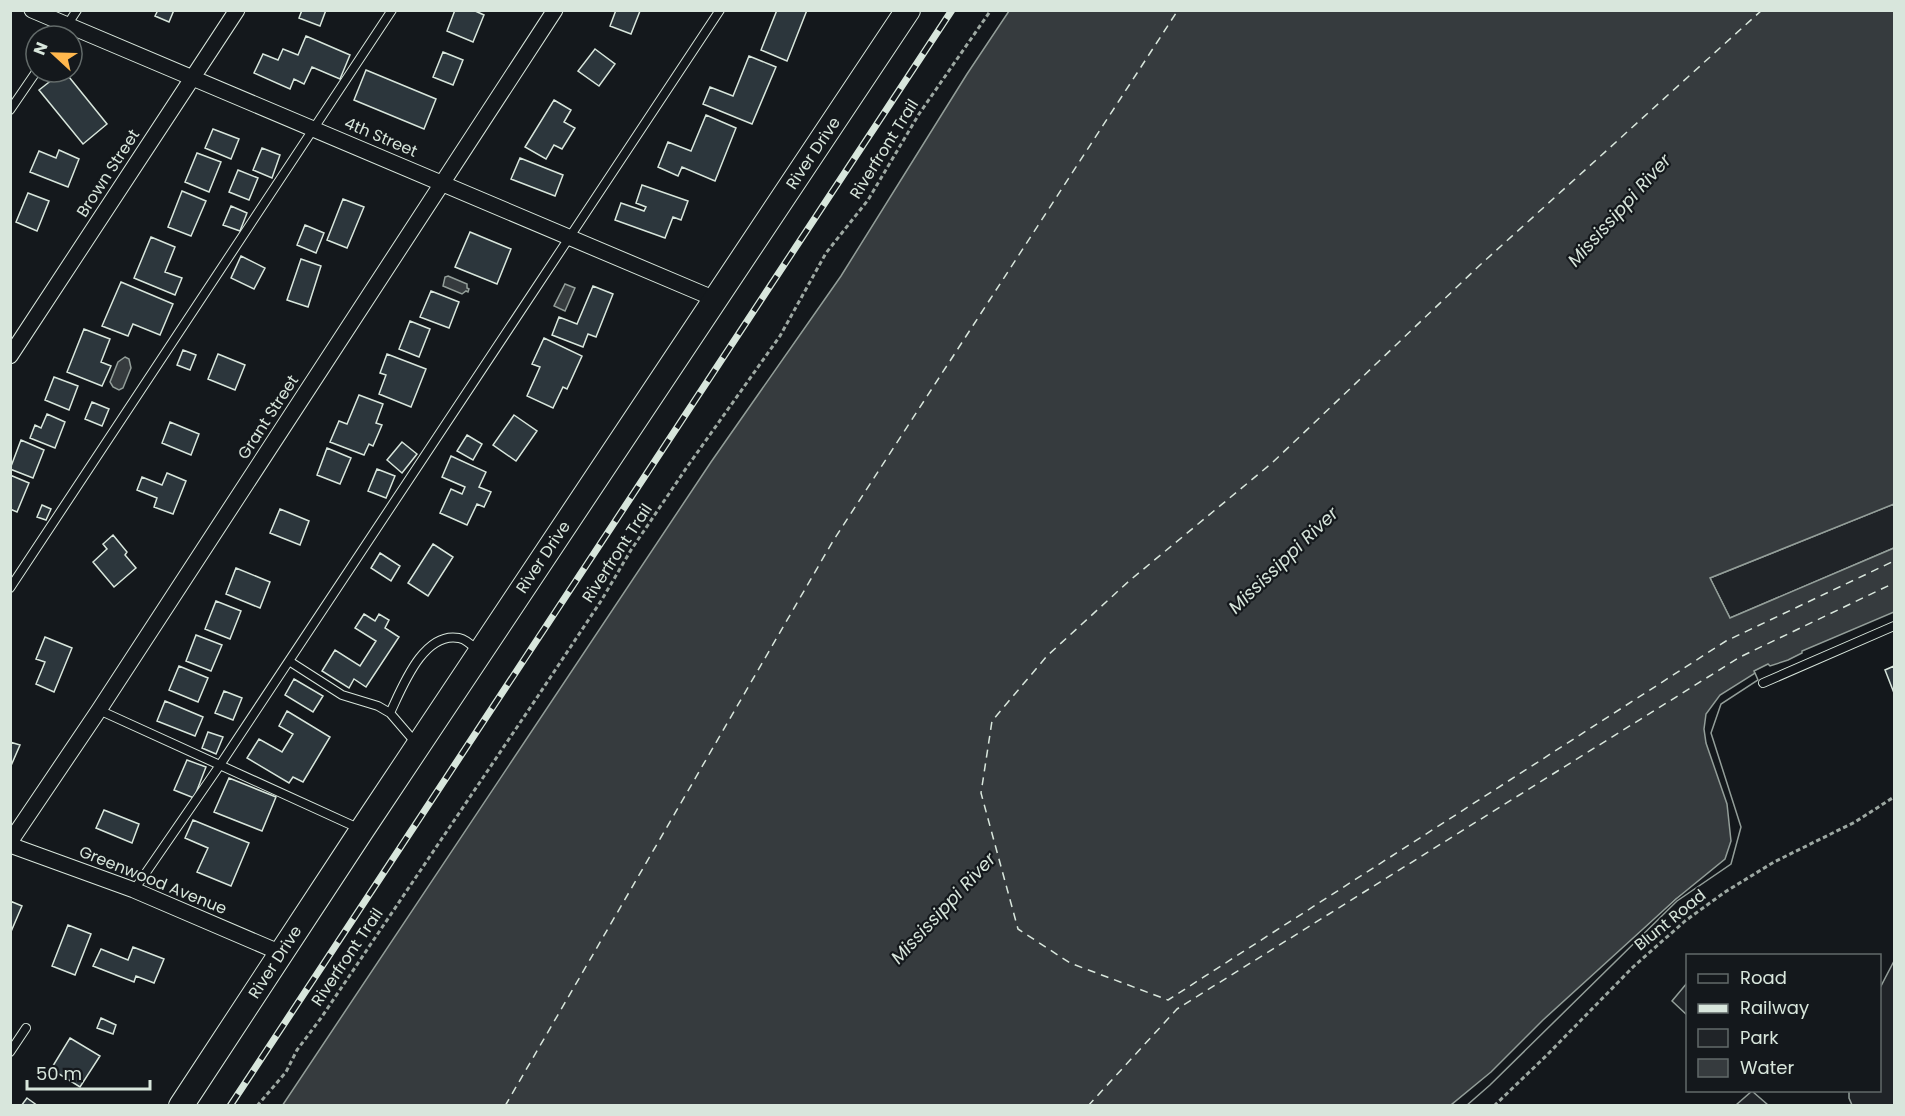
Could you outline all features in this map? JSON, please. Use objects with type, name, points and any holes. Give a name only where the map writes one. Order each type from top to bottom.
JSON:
[{"type":"main road","name":"River Drive","points":[[181,1106],[280,953],[908,10]]},
{"type":"street","name":"4th Street","points":[[32,10],[54,24]]},
{"type":"street","name":"Brown Street","points":[[10,356],[237,10]]},
{"type":"street","name":"Grant Street","points":[[10,843],[555,10]]},
{"type":"street","name":"4th Street","points":[[84,38],[192,77],[715,299]]},
{"type":"street","name":"Greenwood Avenue","points":[[10,843],[134,890],[280,953]]},
{"type":"lane","points":[[67,24],[76,10]]},
{"type":"lane","points":[[10,588],[392,10]]},
{"type":"lane","points":[[134,890],[220,765],[720,10]]},
{"type":"lane","points":[[10,110],[28,84]]},
{"type":"lane","points":[[1763,683],[1894,626]]},
{"type":"lane","points":[[390,713],[411,670],[432,644],[447,637],[461,638],[480,652]]},
{"type":"lane","points":[[289,661],[342,695],[378,706],[390,713],[418,746]]},
{"type":"lane","points":[[99,710],[362,830]]},
{"type":"lane","points":[[10,1052],[26,1028]]},
{"type":"path","name":"Riverfront Trail","points":[[257,1106],[286,1072],[297,1050],[321,1018],[601,601],[631,550],[780,336],[826,254],[868,201],[919,114],[991,10]]},
{"type":"path","name":"Blunt Road","points":[[1494,1106],[1633,967],[1685,921],[1774,862],[1855,822],[1894,797]]},
{"type":"green space","points":[[1894,504],[1894,548],[1730,618],[1710,578]]},
{"type":"green space","points":[[1894,961],[1894,1105],[1852,1105],[1849,1092],[1881,1092],[1881,986]]},
{"type":"green space","points":[[1686,984],[1686,1014],[1672,1001]]},
{"type":"green space","points":[[1753,1092],[1768,1105],[1736,1105]]},
{"type":"water","name":"Mississippi River","points":[[1009,11],[1894,11],[1894,504],[1710,578],[1730,618],[1894,548],[1894,612],[1802,651],[1788,660],[1770,666],[1768,664],[1754,671],[1756,678],[1719,702],[1708,733],[1738,828],[1728,862],[1676,899],[1461,1105],[282,1106],[711,462],[841,276]]},
{"type":"water","points":[[448,276],[467,284],[468,292],[462,294],[443,286],[445,277]]},
{"type":"water","points":[[565,284],[575,288],[565,311],[554,306]]},
{"type":"water","points":[[125,357],[129,359],[131,368],[123,388],[119,390],[110,382],[118,362]]},
{"type":"pier","points":[[1755,673],[1758,680],[1721,704],[1711,733],[1741,827],[1731,864],[1677,901],[1466,1106],[1451,1105],[1491,1072],[1543,1020],[1676,899],[1725,859],[1731,841],[1727,804],[1706,743],[1704,729],[1706,714],[1720,695]]},
{"type":"building","points":[[158,10],[174,10],[169,22],[155,16]]},
{"type":"building","points":[[302,10],[326,10],[320,26],[299,18]]},
{"type":"building","points":[[455,10],[473,10],[484,15],[473,42],[447,31]]},
{"type":"building","points":[[616,10],[640,11],[631,34],[610,26]]},
{"type":"building","points":[[777,10],[807,10],[787,61],[761,50]]},
{"type":"building","points":[[306,36],[350,55],[340,79],[312,67],[304,84],[294,79],[290,89],[254,73],[263,54],[278,60],[283,49],[298,55]]},
{"type":"building","points":[[595,49],[615,64],[599,86],[578,71]]},
{"type":"building","points":[[443,52],[463,60],[453,85],[433,77]]},
{"type":"building","points":[[749,56],[776,67],[752,124],[703,104],[710,87],[733,96]]},
{"type":"building","points":[[366,70],[436,99],[424,129],[354,100]]},
{"type":"building","points":[[47,84],[75,84],[107,124],[83,144],[39,90]]},
{"type":"building","points":[[554,100],[571,110],[564,122],[575,128],[562,149],[554,145],[546,159],[525,147]]},
{"type":"building","points":[[706,115],[736,128],[715,181],[682,167],[678,176],[658,167],[668,142],[691,151]]},
{"type":"building","points":[[213,129],[239,139],[231,159],[205,148]]},
{"type":"building","points":[[262,148],[280,155],[272,178],[253,170]]},
{"type":"building","points":[[59,150],[79,159],[68,187],[30,172],[39,151],[56,158]]},
{"type":"building","points":[[197,153],[221,162],[209,192],[185,182]]},
{"type":"building","points":[[520,158],[563,175],[555,196],[511,179]]},
{"type":"building","points":[[238,170],[258,178],[249,200],[229,192]]},
{"type":"building","points":[[642,185],[688,201],[681,220],[673,217],[665,238],[615,220],[621,203],[644,211],[646,207],[636,203]]},
{"type":"building","points":[[182,191],[206,201],[191,236],[168,227]]},
{"type":"building","points":[[28,193],[49,201],[37,231],[16,222]]},
{"type":"building","points":[[343,199],[364,207],[347,248],[327,240]]},
{"type":"building","points":[[231,206],[247,213],[240,231],[223,225]]},
{"type":"building","points":[[305,225],[324,233],[316,253],[297,245]]},
{"type":"building","points":[[470,232],[511,249],[497,284],[455,267]]},
{"type":"building","points":[[151,237],[175,247],[165,272],[182,278],[175,295],[134,278]]},
{"type":"building","points":[[241,256],[265,268],[254,289],[231,278]]},
{"type":"building","points":[[301,259],[321,266],[308,307],[287,300]]},
{"type":"building","points":[[121,282],[173,304],[160,335],[133,324],[128,336],[102,326]]},
{"type":"building","points":[[593,286],[613,294],[596,337],[588,334],[583,347],[552,335],[559,317],[577,324]]},
{"type":"building","points":[[431,291],[459,302],[449,328],[420,317]]},
{"type":"building","points":[[410,321],[430,329],[419,357],[399,349]]},
{"type":"building","points":[[84,329],[110,339],[101,362],[111,366],[102,386],[67,372]]},
{"type":"building","points":[[544,338],[582,356],[567,389],[563,387],[553,408],[527,396],[540,367],[532,364]]},
{"type":"building","points":[[183,350],[196,355],[190,370],[177,365]]},
{"type":"building","points":[[218,354],[245,365],[235,390],[208,379]]},
{"type":"building","points":[[387,354],[426,369],[411,407],[379,394],[386,375],[380,373]]},
{"type":"building","points":[[54,377],[78,386],[69,410],[45,400]]},
{"type":"building","points":[[359,395],[383,404],[376,423],[382,425],[373,446],[369,444],[364,455],[330,442],[339,421],[347,424]]},
{"type":"building","points":[[92,402],[109,409],[102,426],[85,419]]},
{"type":"building","points":[[47,414],[65,422],[55,448],[30,438],[35,425],[41,428]]},
{"type":"building","points":[[514,415],[537,431],[516,461],[493,445]]},
{"type":"building","points":[[170,422],[199,434],[191,455],[162,443]]},
{"type":"building","points":[[467,435],[482,444],[473,460],[457,451]]},
{"type":"building","points":[[21,440],[44,450],[33,478],[10,469]]},
{"type":"building","points":[[402,442],[417,454],[402,473],[387,460]]},
{"type":"building","points":[[327,448],[351,458],[340,484],[317,475]]},
{"type":"building","points":[[451,456],[486,472],[479,487],[491,492],[484,507],[477,504],[467,525],[440,513],[451,489],[462,494],[465,487],[442,477]]},
{"type":"building","points":[[377,469],[395,476],[386,498],[368,491]]},
{"type":"building","points":[[167,473],[186,481],[173,514],[154,507],[157,498],[137,490],[142,477],[162,485]]},
{"type":"building","points":[[10,475],[29,483],[17,512],[10,509]]},
{"type":"building","points":[[42,505],[51,509],[46,520],[37,517]]},
{"type":"building","points":[[280,509],[309,521],[300,545],[270,533]]},
{"type":"building","points":[[113,535],[136,568],[114,587],[93,562],[107,549],[103,544]]},
{"type":"building","points":[[433,544],[453,557],[428,596],[408,583]]},
{"type":"building","points":[[380,553],[400,566],[391,581],[371,568]]},
{"type":"building","points":[[236,568],[270,582],[260,608],[226,594]]},
{"type":"building","points":[[216,601],[241,611],[230,639],[205,629]]},
{"type":"building","points":[[364,614],[375,621],[379,614],[389,620],[385,628],[399,637],[366,687],[354,679],[349,688],[322,671],[335,650],[360,666],[376,641],[355,628]]},
{"type":"building","points":[[196,635],[222,645],[211,671],[186,661]]},
{"type":"building","points":[[45,637],[72,648],[54,692],[36,684],[45,662],[36,659]]},
{"type":"building","points":[[179,666],[208,678],[198,702],[169,690]]},
{"type":"building","points":[[1894,666],[1894,693],[1885,670]]},
{"type":"building","points":[[294,679],[323,696],[313,712],[285,695]]},
{"type":"building","points":[[224,691],[242,698],[233,720],[215,713]]},
{"type":"building","points":[[165,701],[203,717],[195,736],[157,721]]},
{"type":"building","points":[[287,711],[330,737],[303,782],[293,777],[289,783],[247,758],[259,739],[282,752],[293,734],[279,726]]},
{"type":"building","points":[[208,732],[223,737],[216,754],[202,748]]},
{"type":"building","points":[[10,742],[20,745],[10,768]]},
{"type":"building","points":[[187,760],[206,767],[194,798],[174,790]]},
{"type":"building","points":[[229,778],[276,797],[262,831],[214,812]]},
{"type":"building","points":[[104,810],[139,824],[132,843],[96,828]]},
{"type":"building","points":[[193,820],[249,843],[231,886],[197,872],[208,848],[185,838]]},
{"type":"building","points":[[10,901],[22,906],[10,934]]},
{"type":"building","points":[[68,925],[91,934],[75,975],[52,966]]},
{"type":"building","points":[[133,947],[164,959],[154,983],[136,976],[134,982],[93,966],[101,949],[128,960]]},
{"type":"building","points":[[101,1018],[116,1025],[113,1034],[97,1028]]},
{"type":"building","points":[[70,1038],[100,1056],[80,1087],[51,1069]]},
{"type":"building","points":[[27,1098],[38,1106],[21,1106]]},
{"type":"ferry route","points":[[505,1106],[833,541],[1178,10]]},
{"type":"ferry route","points":[[1762,10],[1480,265],[1272,463],[1129,581],[1047,656],[992,721],[981,793],[1018,929],[1070,963],[1168,1000],[1726,641],[1894,561]]},
{"type":"ferry route","points":[[1088,1106],[1177,1009],[1740,657],[1894,583]]},
{"type":"railway","points":[[230,1106],[952,10]]}]
